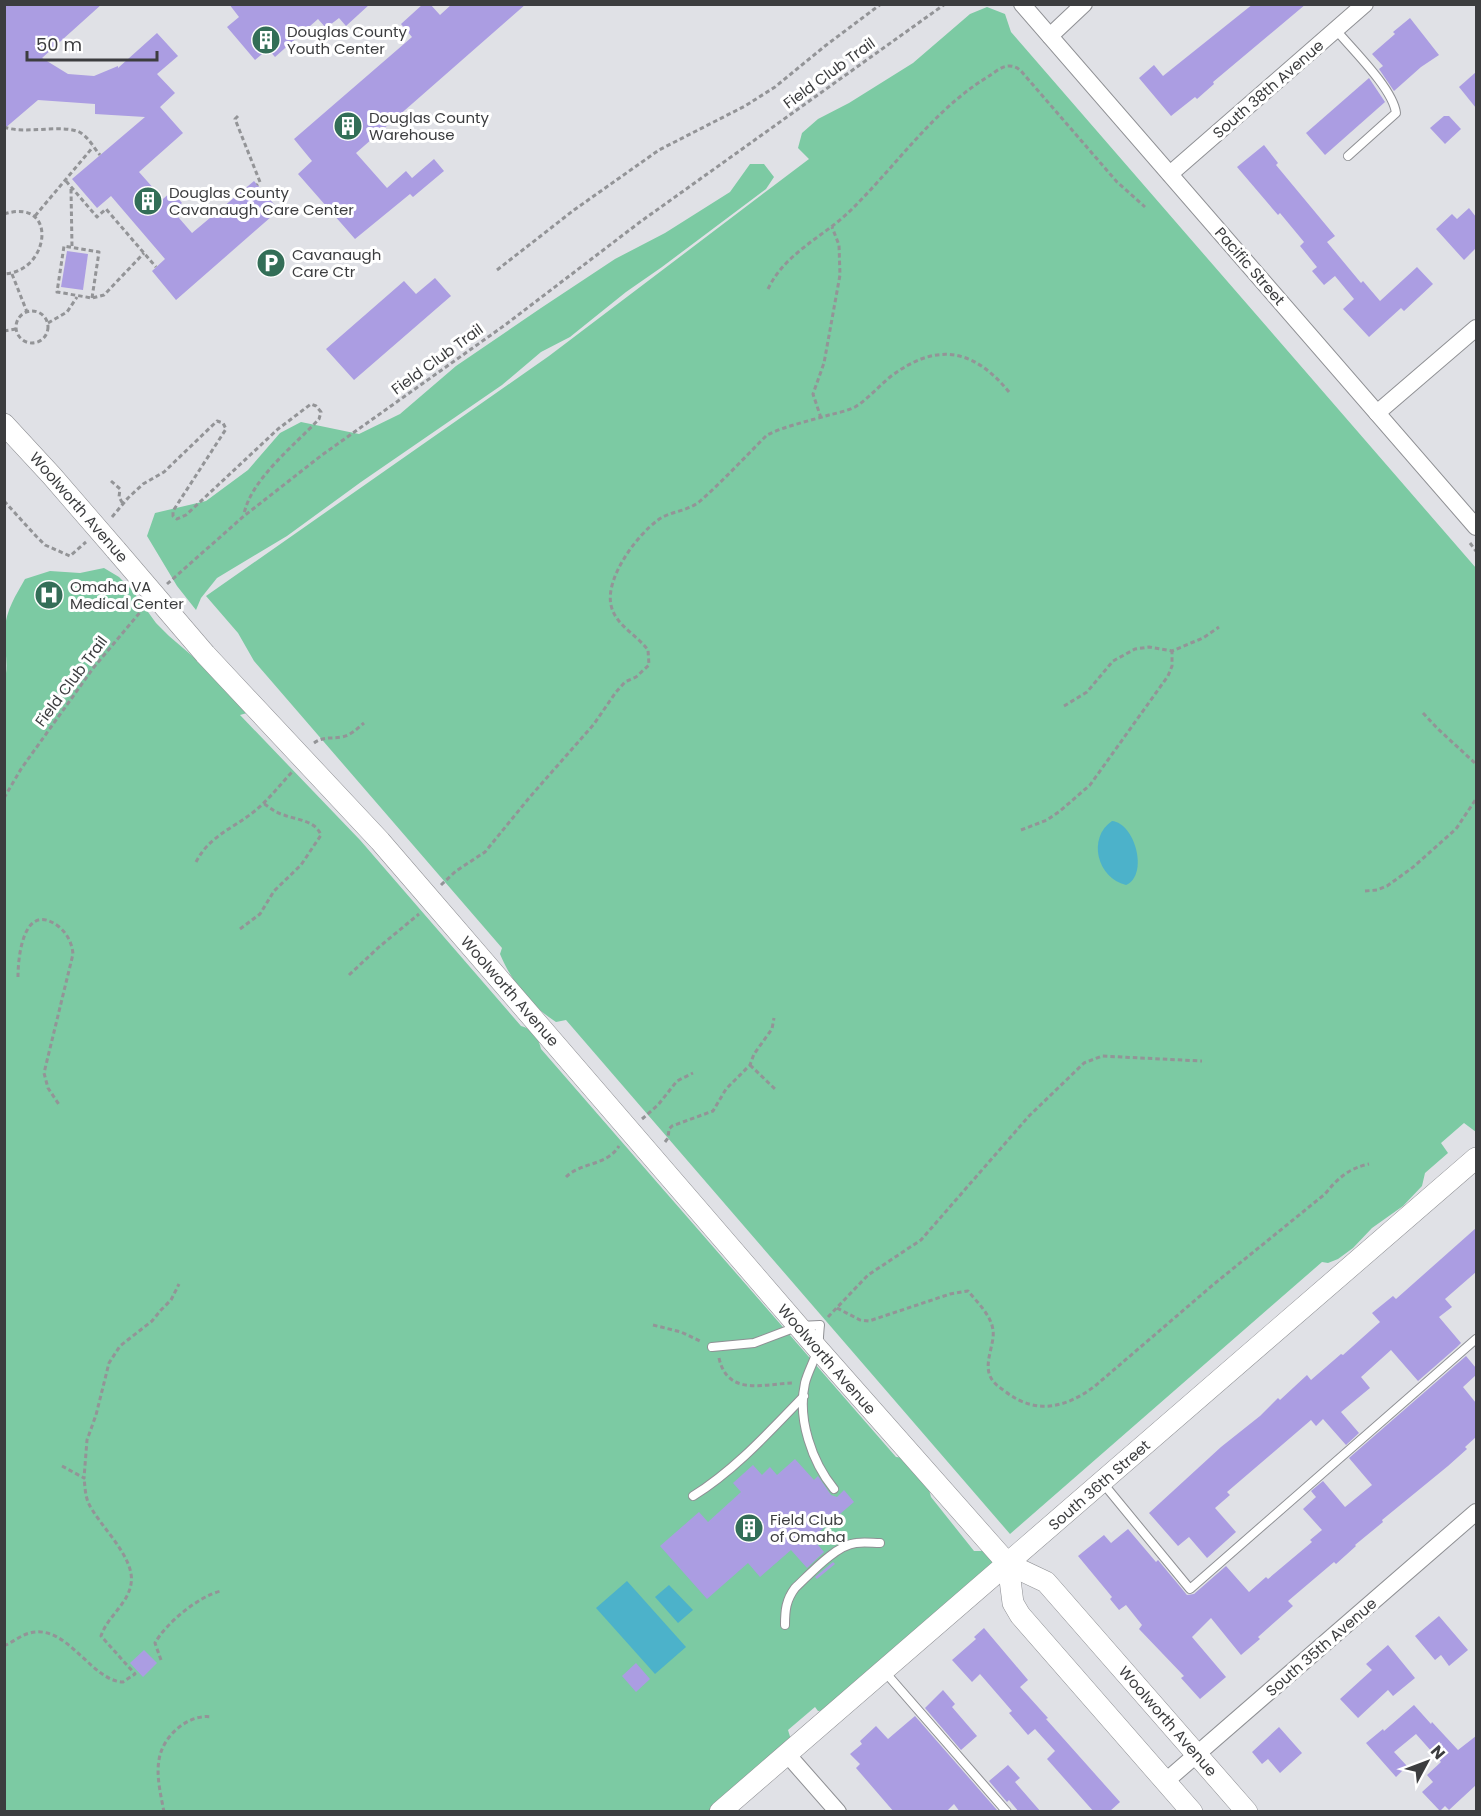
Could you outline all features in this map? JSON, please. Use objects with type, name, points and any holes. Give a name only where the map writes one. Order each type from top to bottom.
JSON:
[{"type":"street","name":"Pacific Street","points":[[1022,4],[1476,527]]},
{"type":"street","points":[[1050,36],[1084,4]]},
{"type":"street","name":"South 38th Avenue","points":[[1170,174],[1365,4]]},
{"type":"street","points":[[1377,413],[1476,328]]},
{"type":"street","name":"Woolworth Avenue","points":[[4,424],[52,476],[205,654],[309,749],[373,832],[436,893],[818,1349],[1008,1564],[1046,1582],[1246,1812]]},
{"type":"street","name":"South 36th Street","points":[[720,1812],[1102,1482],[1474,1166]]},
{"type":"street","name":"South 35th Avenue","points":[[1166,1781],[1476,1512]]},
{"type":"street","points":[[1008,1564],[1013,1603],[1020,1616],[1192,1812]]},
{"type":"street","points":[[787,1754],[838,1812]]},
{"type":"lane","points":[[1336,30],[1385,88],[1395,104],[1396,113],[1347,156]]},
{"type":"lane","points":[[712,1347],[754,1343],[799,1326],[820,1325],[818,1349],[805,1383],[805,1420],[812,1452],[821,1473],[834,1488]]},
{"type":"lane","points":[[1102,1482],[1190,1589],[1476,1339]]},
{"type":"lane","points":[[693,1496],[710,1486],[761,1440],[804,1396]]},
{"type":"lane","points":[[785,1625],[785,1608],[790,1594],[835,1553],[845,1546],[856,1543],[880,1542]]},
{"type":"lane","points":[[884,1671],[1007,1812]]},
{"type":"path","points":[[497,270],[622,175],[659,150],[745,106],[775,87],[881,4]]},
{"type":"path","name":"Field Club Trail","points":[[163,589],[244,516],[322,454],[496,331],[640,222],[945,4]]},
{"type":"path","points":[[768,289],[787,261],[853,208],[948,106],[980,81],[1008,66],[1016,67],[1021,71],[1117,182],[1144,207]]},
{"type":"path","points":[[238,116],[235,119],[260,182],[257,185]]},
{"type":"path","points":[[4,127],[15,130],[71,129],[86,137],[100,155]]},
{"type":"path","points":[[34,216],[93,147]]},
{"type":"path","points":[[66,181],[97,217],[106,209],[156,267]]},
{"type":"path","points":[[71,188],[72,247]]},
{"type":"path","points":[[4,214],[27,211],[34,216],[43,237],[41,247],[29,264],[11,274],[4,274]]},
{"type":"path","points":[[820,418],[813,394],[824,363],[840,275],[839,245],[832,227]]},
{"type":"path","points":[[92,298],[99,252],[63,246],[57,292],[92,298],[104,295],[144,253]]},
{"type":"path","points":[[11,274],[27,312]]},
{"type":"path","points":[[48,323],[67,312],[73,306],[77,296]]},
{"type":"path","points":[[38,311],[48,323],[49,330],[46,337],[34,343],[22,340],[16,329],[19,317],[27,312],[38,311]]},
{"type":"path","points":[[4,331],[16,329]]},
{"type":"path","points":[[349,975],[379,947],[412,922],[456,871],[485,852],[594,724],[616,692],[625,682],[636,677],[649,665],[648,650],[618,620],[610,603],[612,582],[617,571],[639,539],[659,519],[690,509],[767,435],[855,407],[906,366],[925,358],[948,354],[962,356],[997,377],[1009,392]]},
{"type":"path","points":[[109,520],[143,484],[164,472],[217,421],[223,423],[226,429],[173,511],[173,516],[177,519],[186,514],[302,409],[310,404],[316,406],[321,412],[319,419],[261,481],[249,498],[244,516]]},
{"type":"path","points":[[111,482],[120,489],[119,497],[123,504]]},
{"type":"path","points":[[4,501],[45,545],[70,556],[91,538]]},
{"type":"path","name":"Field Club Trail","points":[[4,798],[21,769],[94,667],[147,605]]},
{"type":"path","points":[[1064,706],[1087,692],[1113,661],[1135,649],[1149,647],[1172,651],[1203,638],[1218,627]]},
{"type":"path","points":[[1021,830],[1047,820],[1090,785],[1168,676],[1172,666],[1172,651]]},
{"type":"path","points":[[1423,714],[1476,764]]},
{"type":"path","points":[[196,862],[203,849],[211,841],[263,803],[309,749],[325,736],[345,736],[353,733],[364,723]]},
{"type":"path","points":[[1365,891],[1387,886],[1412,868],[1456,829],[1476,800]]},
{"type":"path","points":[[240,929],[260,914],[274,891],[301,865],[321,835],[313,825],[284,815],[263,803]]},
{"type":"path","points":[[18,977],[21,945],[30,926],[41,919],[59,927],[72,945],[73,954],[44,1073],[48,1088],[60,1106]]},
{"type":"path","points":[[664,1144],[672,1126],[713,1111],[726,1089],[750,1065],[754,1054],[772,1029],[774,1018]]},
{"type":"path","points":[[820,1325],[874,1270],[921,1240],[1029,1116],[1084,1063],[1102,1056],[1202,1061]]},
{"type":"path","points":[[750,1065],[776,1090]]},
{"type":"path","points":[[837,1308],[860,1320],[869,1321],[950,1293],[968,1291],[989,1318],[993,1331],[988,1370],[991,1378],[1014,1398],[1034,1405],[1064,1404],[1080,1397],[1095,1386],[1214,1284],[1325,1194],[1340,1178],[1359,1166],[1369,1164]]},
{"type":"path","points":[[4,1646],[29,1633],[43,1632],[66,1644],[109,1679],[123,1683],[135,1674],[100,1636],[104,1626],[127,1595],[132,1575],[118,1547],[88,1501],[84,1478],[87,1440],[109,1363],[120,1346],[152,1321],[171,1300],[179,1284]]},
{"type":"path","points":[[653,1325],[681,1332],[712,1347],[726,1375],[742,1385],[752,1387],[805,1383]]},
{"type":"path","points":[[62,1466],[84,1478]]},
{"type":"path","points":[[161,1660],[155,1643],[163,1631],[203,1597],[221,1591]]},
{"type":"path","points":[[164,1812],[158,1763],[164,1746],[187,1721],[195,1717],[212,1717]]},
{"type":"green space","points":[[987,7],[1005,14],[1011,32],[1476,568],[1476,1132],[1464,1123],[1441,1143],[1448,1153],[1425,1173],[1422,1186],[1403,1206],[1372,1228],[1353,1248],[1338,1259],[1328,1263],[1322,1262],[1010,1534],[566,1020],[556,1022],[523,992],[500,954],[502,948],[254,661],[238,633],[206,596],[549,356],[809,159],[798,148],[802,133],[818,119],[849,103],[913,63],[970,14]]},
{"type":"green space","points":[[750,164],[764,164],[774,177],[766,189],[626,292],[570,337],[541,352],[502,385],[287,536],[217,578],[201,598],[196,610],[177,586],[147,536],[155,513],[206,501],[248,470],[280,433],[301,422],[359,434],[400,414],[456,366],[541,308],[615,259],[665,233],[730,192]]},
{"type":"green space","points":[[104,568],[119,577],[132,590],[156,623],[211,672],[247,713],[240,715],[360,840],[521,1026],[534,1034],[541,1049],[896,1457],[905,1458],[928,1486],[931,1497],[974,1551],[983,1551],[993,1559],[994,1571],[832,1710],[818,1711],[815,1707],[788,1730],[792,1743],[721,1811],[5,1811],[5,629],[9,609],[25,579],[50,571],[80,573]]},
{"type":"water","points":[[1112,821],[1127,830],[1136,850],[1137,871],[1126,885],[1116,881],[1108,874],[1099,857],[1100,837],[1104,828]]},
{"type":"water","points":[[627,1581],[686,1647],[655,1674],[596,1608]]},
{"type":"water","points":[[669,1585],[693,1610],[678,1623],[655,1597]]},
{"type":"building","points":[[4,4],[102,4],[42,58],[68,74],[94,76],[118,66],[118,68],[157,33],[178,56],[157,74],[175,93],[160,107],[183,133],[139,172],[163,199],[172,191],[182,203],[173,211],[192,233],[254,181],[279,210],[176,300],[152,271],[165,259],[111,196],[97,208],[72,179],[145,117],[95,114],[95,104],[38,100],[4,129]]},
{"type":"building","name":"Douglas County Youth Center","points":[[229,4],[370,4],[346,26],[339,18],[326,28],[318,19],[275,57],[268,49],[255,60],[227,27],[239,17]]},
{"type":"building","name":"Douglas County Warehouse","points":[[423,4],[430,4],[440,15],[452,4],[526,4],[356,153],[387,188],[406,171],[412,178],[434,159],[444,171],[413,197],[410,194],[355,239],[298,174],[312,161],[294,139],[412,37],[401,24]]},
{"type":"building","points":[[1253,4],[1306,4],[1213,82],[1214,84],[1197,99],[1195,97],[1171,116],[1139,78],[1154,65],[1163,76]]},
{"type":"building","points":[[1410,18],[1439,55],[1421,67],[1394,91],[1379,69],[1383,66],[1372,54]]},
{"type":"building","points":[[1476,72],[1476,108],[1459,87]]},
{"type":"building","points":[[1369,78],[1385,102],[1325,155],[1306,133]]},
{"type":"building","points":[[1444,116],[1449,116],[1461,129],[1445,144],[1430,128]]},
{"type":"building","points":[[1264,145],[1278,163],[1276,165],[1335,236],[1327,242],[1361,283],[1363,281],[1380,301],[1417,267],[1433,284],[1404,311],[1401,308],[1369,337],[1343,309],[1354,299],[1335,276],[1324,285],[1312,271],[1317,267],[1300,246],[1304,242],[1237,167]]},
{"type":"building","points":[[1469,208],[1476,217],[1476,248],[1464,260],[1436,229],[1452,214],[1457,219]]},
{"type":"building","points":[[67,251],[88,254],[83,290],[61,287]]},
{"type":"building","points":[[435,278],[451,296],[354,380],[326,349],[404,281],[416,294]]},
{"type":"building","points":[[1476,1228],[1476,1272],[1445,1299],[1452,1307],[1439,1317],[1461,1343],[1418,1381],[1391,1350],[1361,1377],[1370,1388],[1341,1412],[1359,1433],[1346,1445],[1323,1419],[1316,1426],[1311,1420],[1227,1492],[1230,1495],[1215,1508],[1236,1532],[1207,1558],[1189,1537],[1178,1546],[1149,1513],[1278,1398],[1280,1400],[1307,1375],[1311,1380],[1341,1354],[1343,1355],[1380,1322],[1372,1313],[1393,1296],[1396,1299]]},
{"type":"building","points":[[1466,1356],[1476,1368],[1476,1375],[1463,1387],[1476,1403],[1476,1437],[1465,1447],[1467,1449],[1382,1520],[1383,1522],[1336,1564],[1334,1562],[1288,1601],[1293,1606],[1241,1655],[1211,1618],[1192,1637],[1226,1677],[1200,1699],[1181,1678],[1184,1676],[1139,1629],[1142,1625],[1126,1605],[1119,1610],[1110,1599],[1112,1597],[1078,1556],[1104,1535],[1111,1543],[1128,1529],[1187,1595],[1194,1594],[1226,1566],[1249,1592],[1312,1542],[1310,1540],[1322,1530],[1303,1509],[1316,1497],[1311,1491],[1323,1481],[1345,1507],[1372,1485],[1349,1458]]},
{"type":"building","name":"Field Club of Omaha","points":[[795,1459],[814,1480],[818,1476],[831,1495],[837,1497],[844,1490],[854,1502],[812,1538],[824,1552],[807,1568],[791,1550],[760,1577],[748,1563],[707,1599],[660,1546],[699,1512],[708,1522],[741,1492],[733,1483],[753,1465],[762,1475],[770,1467],[777,1475]]},
{"type":"building","points":[[833,1562],[835,1564],[817,1579],[815,1577]]},
{"type":"building","points":[[1439,1616],[1468,1650],[1449,1666],[1441,1655],[1435,1660],[1415,1636]]},
{"type":"building","points":[[984,1628],[1028,1680],[1020,1687],[1120,1802],[1109,1812],[1094,1812],[1047,1759],[1055,1751],[1035,1729],[1028,1735],[1009,1713],[1012,1711],[980,1674],[972,1682],[952,1660],[976,1639],[974,1637]]},
{"type":"building","points":[[1388,1645],[1415,1678],[1393,1696],[1388,1690],[1358,1718],[1340,1699],[1372,1670],[1366,1664]]},
{"type":"building","points":[[144,1650],[157,1663],[143,1677],[130,1663]]},
{"type":"building","points":[[636,1663],[650,1679],[636,1692],[622,1676]]},
{"type":"building","points":[[943,1690],[955,1704],[952,1707],[977,1736],[961,1750],[925,1708]]},
{"type":"building","points":[[1414,1705],[1458,1750],[1476,1736],[1476,1785],[1449,1810],[1445,1806],[1440,1811],[1422,1792],[1433,1782],[1427,1775],[1441,1762],[1416,1734],[1394,1752],[1407,1766],[1396,1777],[1366,1743]]},
{"type":"building","points":[[915,1716],[997,1810],[995,1812],[960,1812],[954,1804],[946,1812],[894,1812],[856,1768],[860,1764],[850,1754],[862,1744],[860,1741],[876,1726],[888,1739]]},
{"type":"building","points":[[1279,1727],[1302,1753],[1280,1773],[1268,1759],[1262,1764],[1252,1752]]},
{"type":"building","points":[[1008,1765],[1020,1778],[1015,1782],[1041,1812],[1019,1812],[989,1781]]},
{"type":"place","name":"Douglas County Youth Center","points":[[266,40]]},
{"type":"place","name":"Douglas County Warehouse","points":[[348,126]]},
{"type":"place","name":"Douglas County Cavanaugh Care Center","points":[[148,201]]},
{"type":"place","name":"Cavanaugh Care Ctr","points":[[271,263]]},
{"type":"place","name":"Omaha VA Medical Center","points":[[49,595]]},
{"type":"place","name":"Field Club of Omaha","points":[[749,1528]]}]
